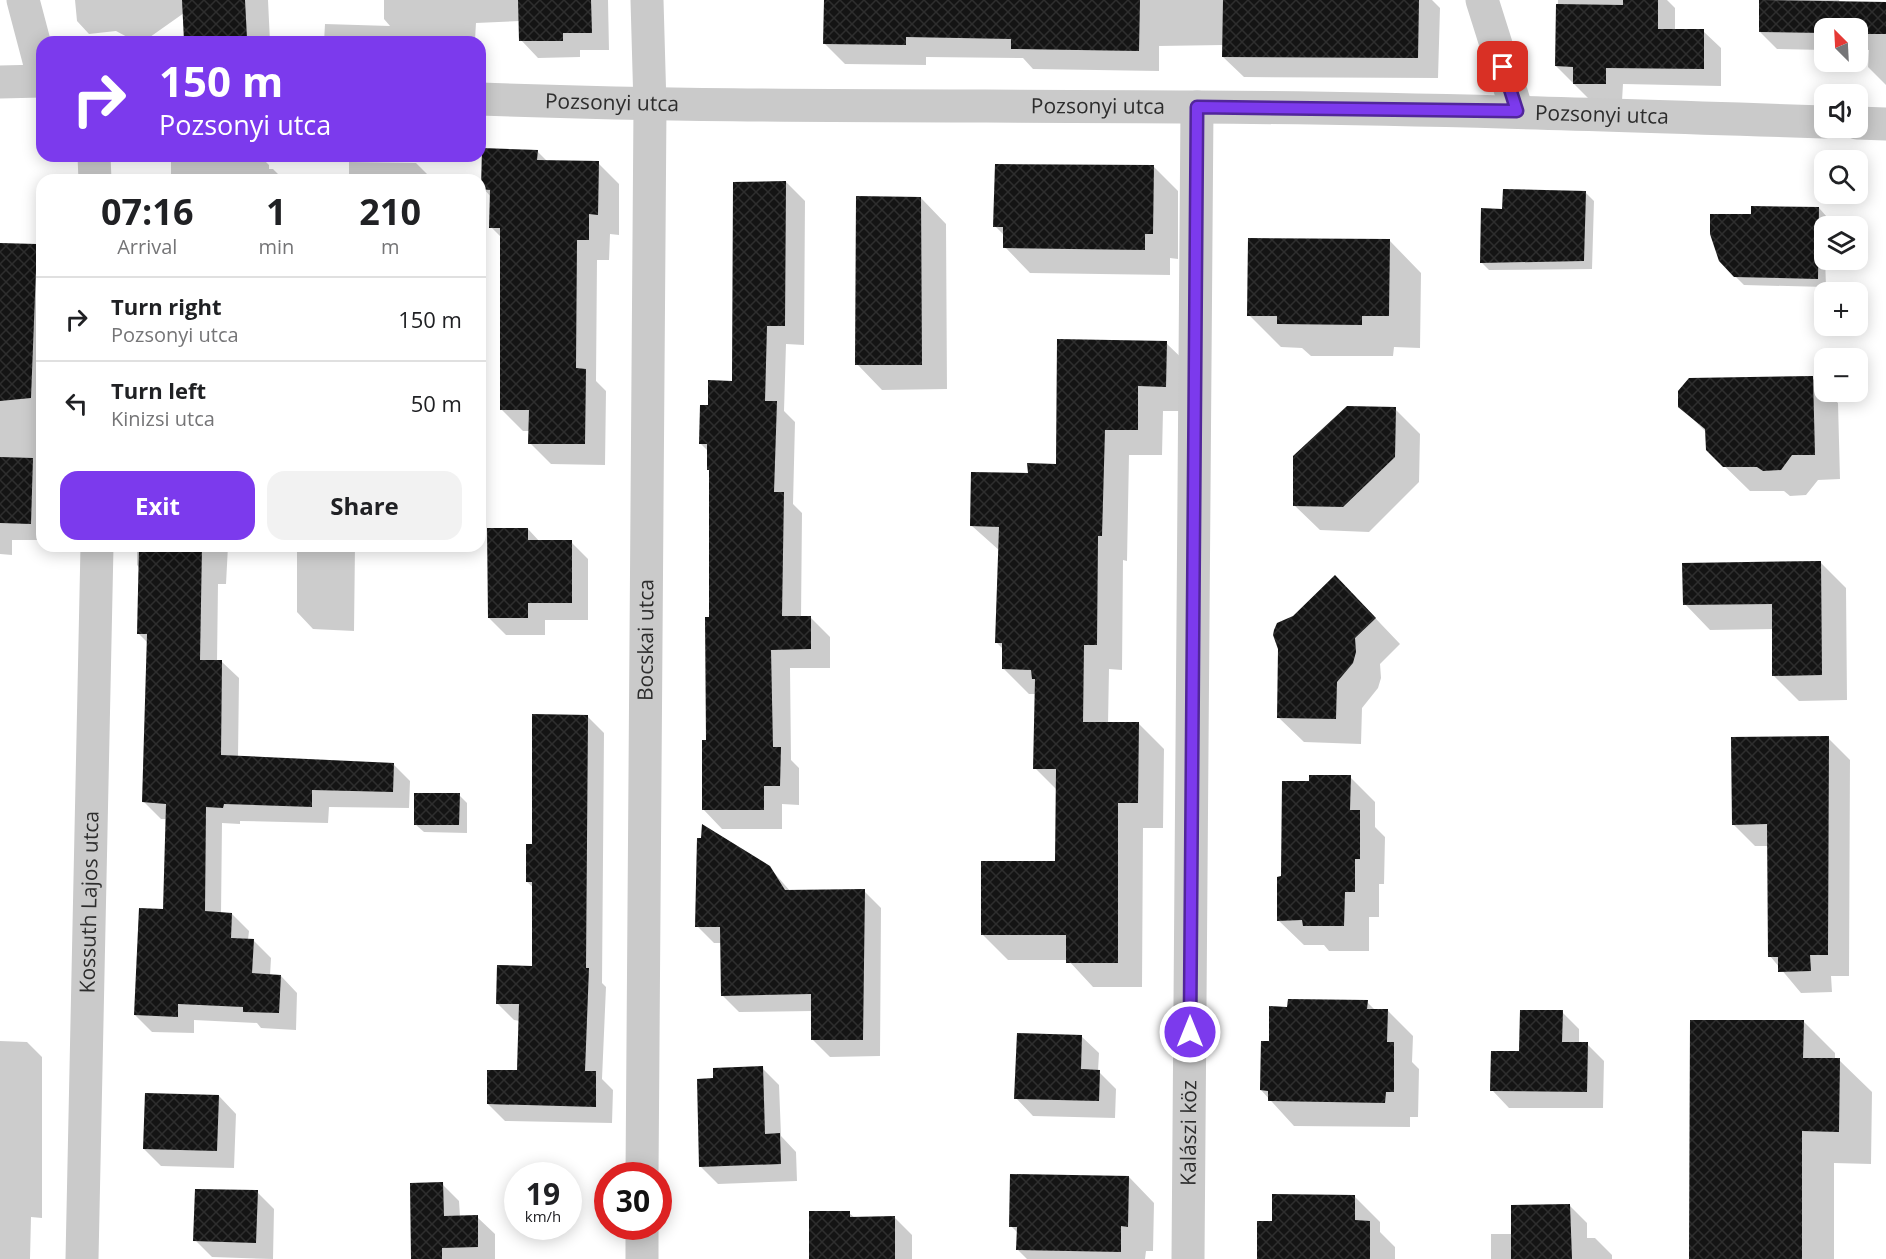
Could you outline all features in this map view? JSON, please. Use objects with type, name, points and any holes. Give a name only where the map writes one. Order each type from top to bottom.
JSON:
[{"type":"street","points":[[23,0],[36,49]]},
{"type":"street","name":"Bocskai utca","points":[[642,1162],[650,106],[647,0]]},
{"type":"street","points":[[1482,0],[1517,111]]},
{"type":"street","points":[[0,82],[36,81]]},
{"type":"street","name":"Pozsonyi utca","points":[[486,99],[650,106],[1197,107],[1517,111],[1814,122]]},
{"type":"street","name":"Kalászi köz","points":[[1188,1259],[1197,107]]},
{"type":"street","points":[[1868,123],[1886,124]]},
{"type":"street","name":"Kossuth Lajos utca","points":[[82,1259],[97,552]]},
{"type":"street","points":[[642,1240],[642,1259]]},
{"type":"building","points":[[182,0],[245,0],[247,36],[184,36]]},
{"type":"building","points":[[518,0],[591,0],[592,33],[563,33],[563,41],[519,41]]},
{"type":"building","points":[[824,0],[1140,0],[1139,51],[1011,49],[1011,39],[906,37],[906,45],[823,44]]},
{"type":"building","points":[[1223,0],[1419,0],[1418,58],[1222,57]]},
{"type":"building","points":[[1623,0],[1658,0],[1658,29],[1704,29],[1704,69],[1606,68],[1606,84],[1573,84],[1573,67],[1555,66],[1556,4],[1623,5]]},
{"type":"building","points":[[1759,0],[1886,2],[1886,34],[1868,34],[1868,18],[1814,18],[1814,33],[1759,32]]},
{"type":"building","points":[[486,148],[538,150],[537,160],[599,161],[598,215],[589,214],[589,240],[577,240],[576,368],[586,369],[585,444],[528,444],[529,410],[500,410],[500,228],[489,228],[490,190],[486,190],[486,174],[481,174],[482,162],[486,162]]},
{"type":"building","points":[[995,164],[1154,165],[1153,234],[1145,234],[1145,250],[1003,248],[1003,227],[993,227]]},
{"type":"building","points":[[786,181],[785,326],[767,326],[765,401],[777,401],[774,492],[784,492],[782,616],[811,616],[811,649],[771,650],[773,747],[781,747],[780,786],[764,786],[764,810],[702,810],[702,740],[706,740],[705,617],[709,617],[709,470],[707,470],[707,444],[699,444],[700,405],[708,405],[708,380],[732,381],[733,182]]},
{"type":"building","points":[[1503,189],[1586,191],[1584,261],[1480,263],[1481,208],[1502,209]]},
{"type":"building","points":[[856,196],[921,197],[922,365],[855,365]]},
{"type":"building","points":[[1751,206],[1819,207],[1819,216],[1814,216],[1814,270],[1818,270],[1818,279],[1734,277],[1719,261],[1710,234],[1710,214],[1751,214]]},
{"type":"building","points":[[1248,238],[1390,239],[1389,316],[1362,316],[1362,325],[1277,324],[1277,316],[1247,316]]},
{"type":"building","points":[[0,243],[36,244],[31,398],[0,401]]},
{"type":"building","points":[[1057,339],[1167,341],[1166,387],[1138,386],[1138,430],[1105,430],[1102,536],[1098,536],[1097,645],[1084,645],[1083,722],[1139,722],[1138,803],[1118,803],[1118,963],[1066,963],[1066,935],[981,935],[981,861],[1055,861],[1056,769],[1033,769],[1035,679],[1032,679],[1031,670],[1002,669],[1002,643],[995,643],[999,527],[970,526],[971,472],[1028,473],[1027,463],[1056,464]]},
{"type":"building","points":[[1813,376],[1815,455],[1792,455],[1781,470],[1763,471],[1757,467],[1723,467],[1706,450],[1705,429],[1678,407],[1678,391],[1689,378]]},
{"type":"building","points":[[1347,406],[1396,407],[1395,457],[1343,507],[1293,506],[1293,456]]},
{"type":"building","points":[[0,457],[33,458],[31,524],[0,523]]},
{"type":"building","points":[[487,528],[528,528],[528,540],[572,540],[572,603],[528,603],[528,618],[488,618]]},
{"type":"building","points":[[139,552],[202,552],[200,660],[222,660],[221,755],[394,763],[393,792],[312,790],[312,807],[224,804],[223,808],[206,807],[205,911],[232,913],[231,938],[254,939],[252,973],[281,975],[279,1013],[243,1012],[243,1007],[178,1004],[178,1017],[134,1015],[139,908],[163,909],[166,804],[142,802],[147,634],[137,634]]},
{"type":"building","points":[[1821,561],[1822,675],[1772,676],[1772,604],[1683,605],[1682,563]]},
{"type":"building","points":[[1335,575],[1376,618],[1355,638],[1356,652],[1353,663],[1337,682],[1336,719],[1277,718],[1278,649],[1273,635],[1274,630],[1277,623],[1293,616]]},
{"type":"building","points":[[532,714],[588,715],[586,968],[589,968],[585,1071],[596,1071],[596,1107],[487,1104],[487,1070],[517,1070],[519,1004],[496,1004],[497,965],[532,966],[532,882],[526,882],[526,844],[532,844]]},
{"type":"building","points":[[1829,736],[1828,955],[1810,955],[1811,971],[1778,972],[1778,957],[1768,957],[1767,824],[1732,825],[1731,737]]},
{"type":"building","points":[[1309,775],[1351,775],[1350,810],[1360,810],[1360,859],[1355,859],[1355,892],[1345,892],[1344,926],[1303,926],[1302,920],[1277,921],[1277,877],[1281,876],[1282,781],[1309,781]]},
{"type":"building","points":[[414,793],[460,793],[459,825],[414,825]]},
{"type":"building","points":[[702,824],[770,866],[785,890],[865,889],[863,1040],[811,1040],[811,994],[721,996],[720,927],[695,927],[697,838],[701,838]]},
{"type":"building","points":[[1288,999],[1368,1000],[1367,1009],[1388,1009],[1387,1042],[1394,1042],[1394,1092],[1386,1092],[1385,1103],[1268,1101],[1268,1091],[1260,1090],[1261,1041],[1269,1041],[1269,1006],[1287,1007]]},
{"type":"building","points":[[1520,1010],[1563,1010],[1562,1042],[1588,1042],[1587,1092],[1490,1091],[1491,1051],[1519,1051]]},
{"type":"building","points":[[1690,1020],[1804,1020],[1803,1058],[1840,1058],[1839,1132],[1802,1131],[1802,1259],[1689,1259]]},
{"type":"building","points":[[1017,1033],[1082,1035],[1081,1069],[1100,1070],[1099,1101],[1014,1099]]},
{"type":"building","points":[[763,1066],[765,1134],[780,1133],[781,1164],[699,1167],[697,1079],[713,1078],[713,1068]]},
{"type":"building","points":[[145,1093],[219,1095],[217,1151],[143,1149]]},
{"type":"building","points":[[1010,1174],[1129,1176],[1128,1227],[1121,1226],[1121,1252],[1016,1250],[1017,1227],[1009,1227]]},
{"type":"building","points":[[443,1182],[444,1216],[478,1215],[478,1247],[442,1248],[442,1259],[411,1259],[410,1183]]},
{"type":"building","points":[[195,1189],[258,1190],[256,1243],[193,1241]]},
{"type":"building","points":[[1272,1194],[1355,1195],[1355,1220],[1370,1221],[1370,1259],[1257,1259],[1257,1221],[1272,1221]]},
{"type":"building","points":[[1570,1204],[1572,1259],[1511,1259],[1511,1205]]},
{"type":"building","points":[[809,1211],[850,1211],[850,1217],[895,1216],[895,1259],[809,1259]]},
{"type":"route","points":[[1190,1032],[1197,107],[1517,111],[1503,67]]}]
